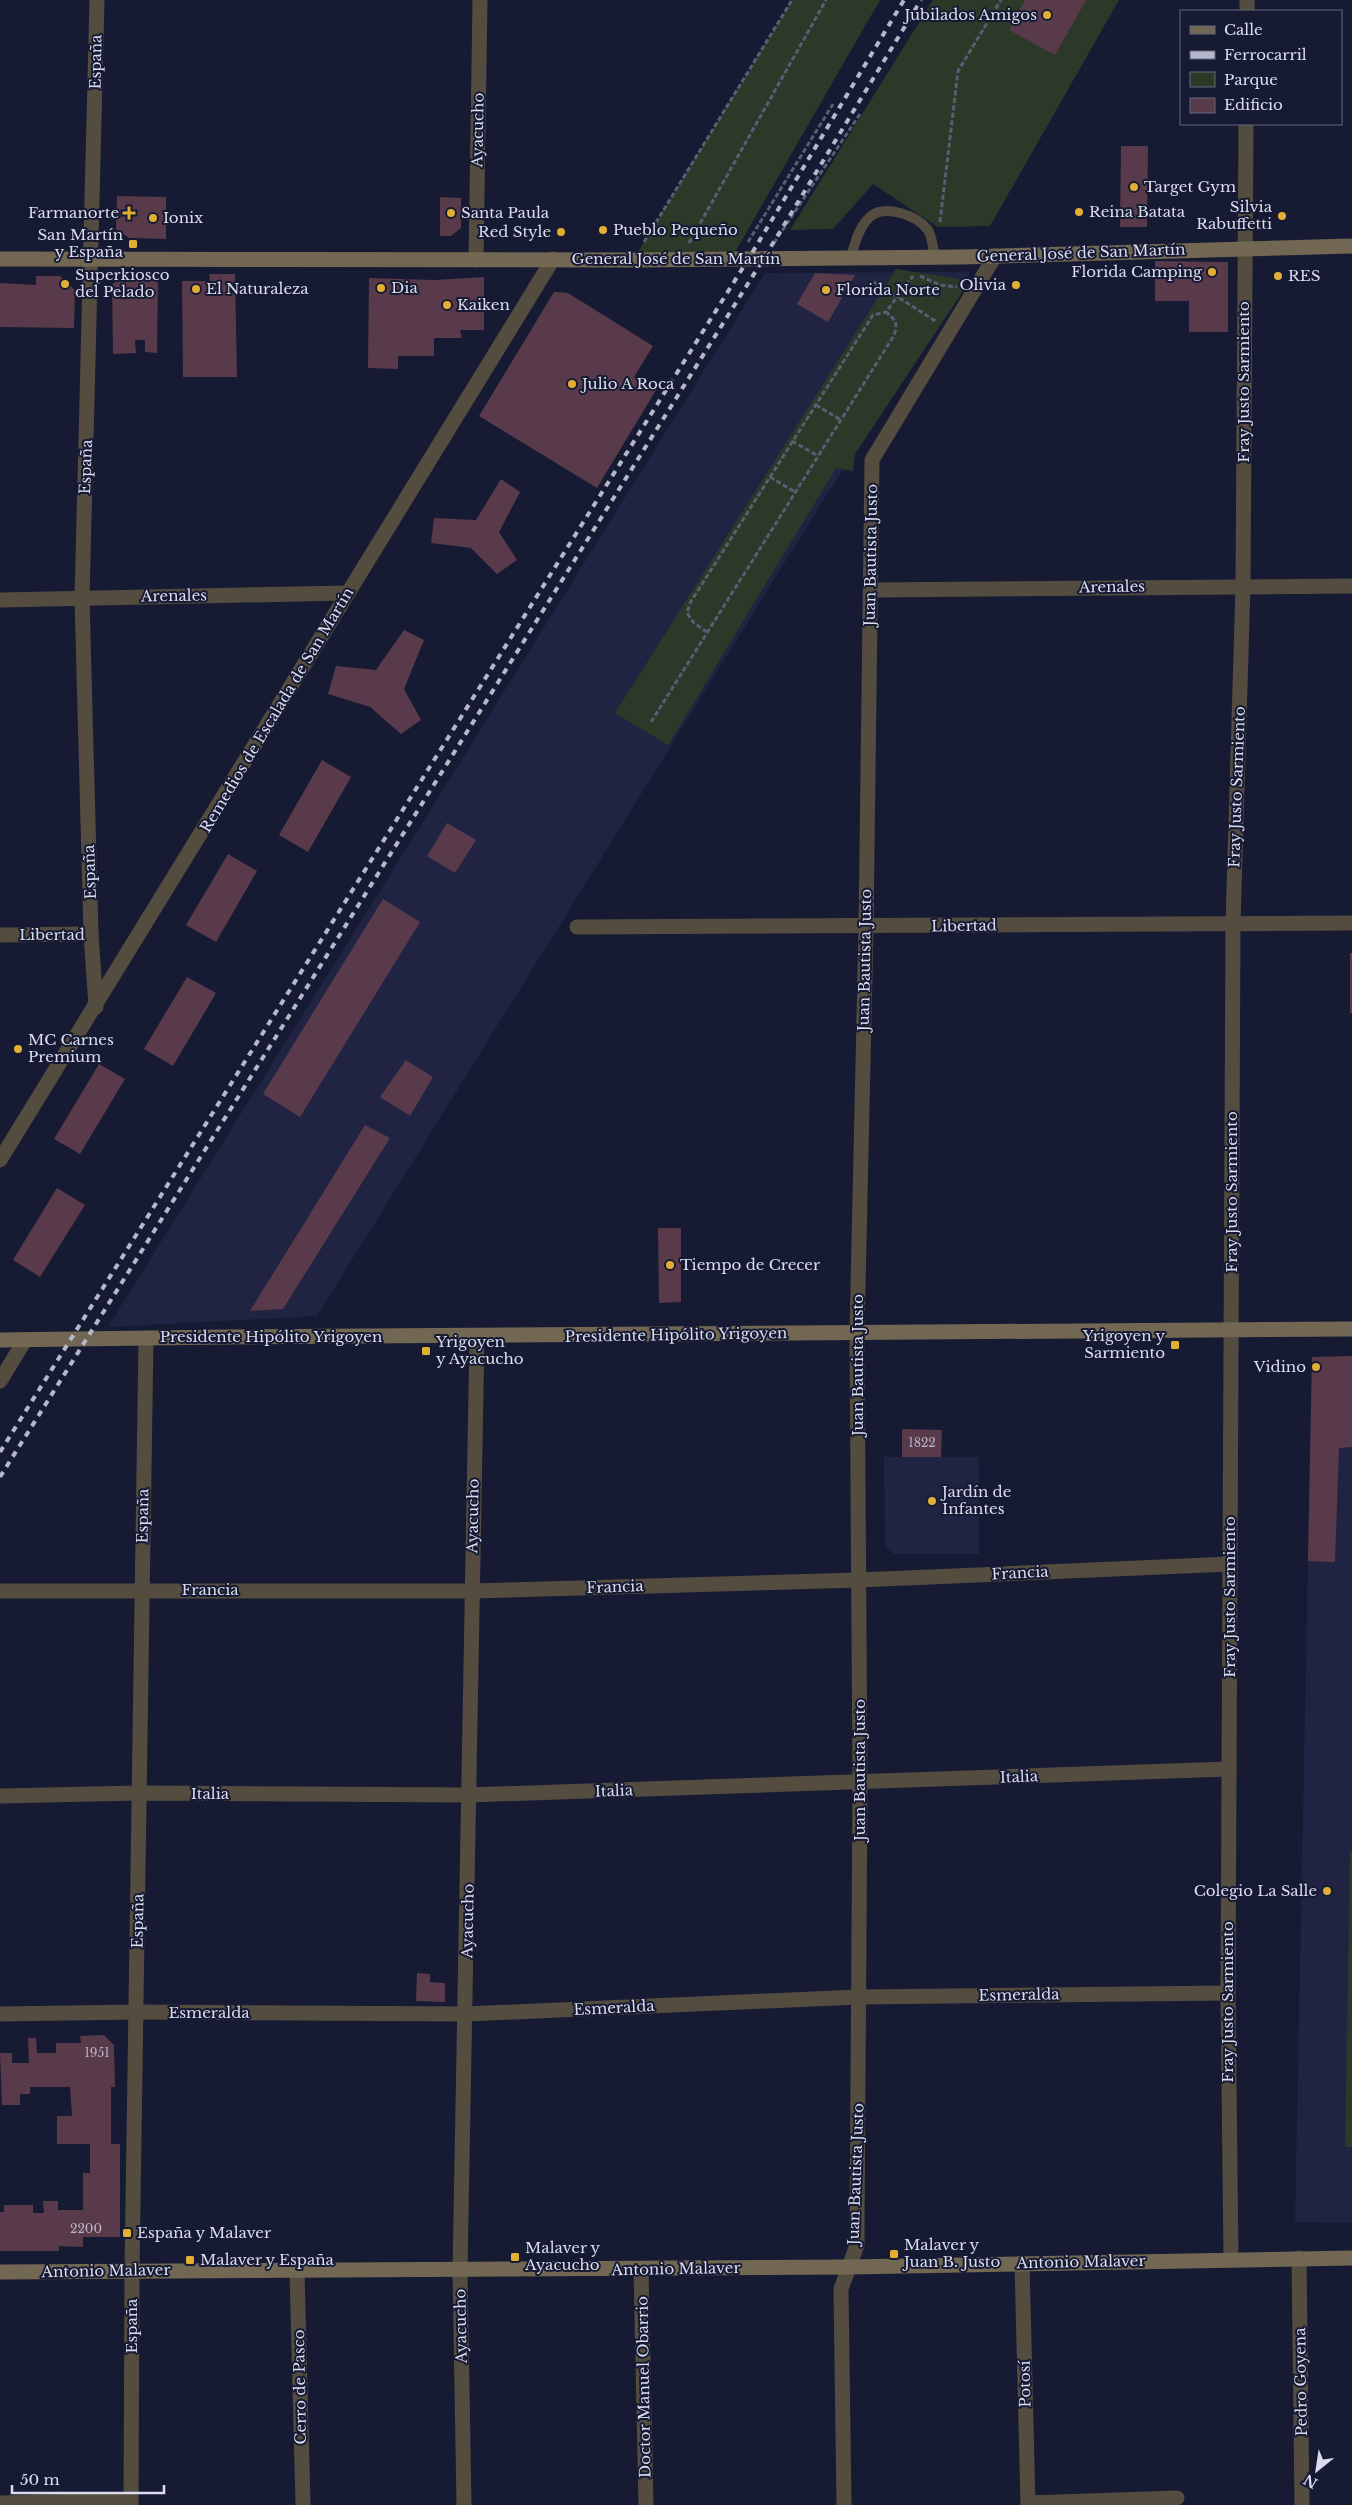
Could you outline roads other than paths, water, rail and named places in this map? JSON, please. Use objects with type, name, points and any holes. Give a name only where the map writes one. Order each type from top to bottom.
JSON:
[{"type":"street","name":"España","points":[[91,934],[82,598],[97,0]]},
{"type":"street","name":"Ayacucho","points":[[476,260],[480,0]]},
{"type":"street","name":"Fray Justo Sarmiento","points":[[1231,2259],[1228,1992],[1231,1330],[1234,924],[1243,586],[1246,125]]},
{"type":"street","name":"General José de San Martín","points":[[0,259],[633,260],[851,258],[1352,246]]},
{"type":"street","name":"Juan Bautista Justo","points":[[844,2505],[841,2289],[857,2245],[860,1783],[857,1333],[866,927],[872,460],[995,256]]},
{"type":"street","name":"Remedios de Escalada de San Martín","points":[[0,1160],[553,259]]},
{"type":"street","name":"Arenales","points":[[871,590],[1352,586]]},
{"type":"street","name":"Arenales","points":[[0,600],[347,594]]},
{"type":"street","name":"Libertad","points":[[577,927],[1352,923]]},
{"type":"street","name":"Libertad","points":[[0,935],[91,934],[96,1006]]},
{"type":"street","name":"Presidente Hipólito Yrigoyen","points":[[0,1340],[1352,1329]]},
{"type":"street","name":"Ayacucho","points":[[464,2505],[460,2270],[477,1336]]},
{"type":"street","name":"España","points":[[131,2503],[132,2270],[146,1338]]},
{"type":"street","points":[[0,1381],[25,1340]]},
{"type":"street","name":"Francia","points":[[0,1591],[472,1591],[859,1580],[1230,1564]]},
{"type":"street","name":"Italia","points":[[0,1796],[139,1793],[469,1795],[1229,1769]]},
{"type":"street","name":"Esmeralda","points":[[0,2014],[137,2012],[466,2014],[859,1997],[1228,1992]]},
{"type":"street","name":"Pedro Goyena","points":[[1299,2258],[1302,2505]]},
{"type":"street","name":"Antonio Malaver","points":[[0,2272],[848,2267],[1352,2258]]},
{"type":"street","name":"Potosí","points":[[1022,2263],[1028,2504]]},
{"type":"street","name":"Doctor Manuel Obarrio","points":[[641,2269],[646,2505]]},
{"type":"street","name":"Cerro de Pasco","points":[[297,2270],[303,2505]]},
{"type":"street","points":[[1028,2504],[1177,2498]]},
{"type":"street","points":[[0,2503],[131,2503]]},
{"type":"lane","points":[[851,258],[860,229],[866,221],[872,215],[887,211],[918,221],[928,231],[935,256]]},
{"type":"railway","points":[[0,1452],[749,258],[904,0]]},
{"type":"railway","points":[[0,1477],[764,258],[921,0]]},
{"type":"place","name":"Jubilados Amigos","points":[[1047,15]]},
{"type":"place","name":"Target Gym","points":[[1134,187]]},
{"type":"place","name":"Reina Batata","points":[[1079,212]]},
{"type":"place","name":"Farmanorte","points":[[129,213]]},
{"type":"place","name":"Santa Paula","points":[[451,213]]},
{"type":"place","name":"Silvia Rabuffetti","points":[[1282,216]]},
{"type":"place","name":"Ionix","points":[[153,218]]},
{"type":"place","name":"Pueblo Pequeño","points":[[603,230]]},
{"type":"place","name":"Red Style","points":[[561,232]]},
{"type":"place","name":"San Martín y España","points":[[133,244]]},
{"type":"place","name":"Florida Camping","points":[[1212,272]]},
{"type":"place","name":"RES","points":[[1278,276]]},
{"type":"place","name":"Superkiosco del Pelado","points":[[65,284]]},
{"type":"place","name":"Olivia","points":[[1016,285]]},
{"type":"place","name":"Dia","points":[[381,288]]},
{"type":"place","name":"El Naturaleza","points":[[196,289]]},
{"type":"place","name":"Florida Norte","points":[[826,290]]},
{"type":"place","name":"Kaiken","points":[[447,305]]},
{"type":"place","name":"Julio A Roca","points":[[572,384]]},
{"type":"place","name":"MC Carnes Premium","points":[[18,1049]]},
{"type":"place","name":"Tiempo de Crecer","points":[[670,1265]]},
{"type":"place","name":"Yrigoyen y Sarmiento","points":[[1175,1345]]},
{"type":"place","name":"Yrigoyen y Ayacucho","points":[[426,1351]]},
{"type":"place","name":"Vidino","points":[[1316,1367]]},
{"type":"place","name":"Jardín de Infantes","points":[[932,1501]]},
{"type":"place","name":"Colegio La Salle","points":[[1327,1891]]},
{"type":"place","name":"España y Malaver","points":[[127,2233]]},
{"type":"place","name":"Malaver y Juan B. Justo","points":[[894,2254]]},
{"type":"place","name":"Malaver y Ayacucho","points":[[515,2257]]},
{"type":"place","name":"Malaver y España","points":[[190,2260]]}]
